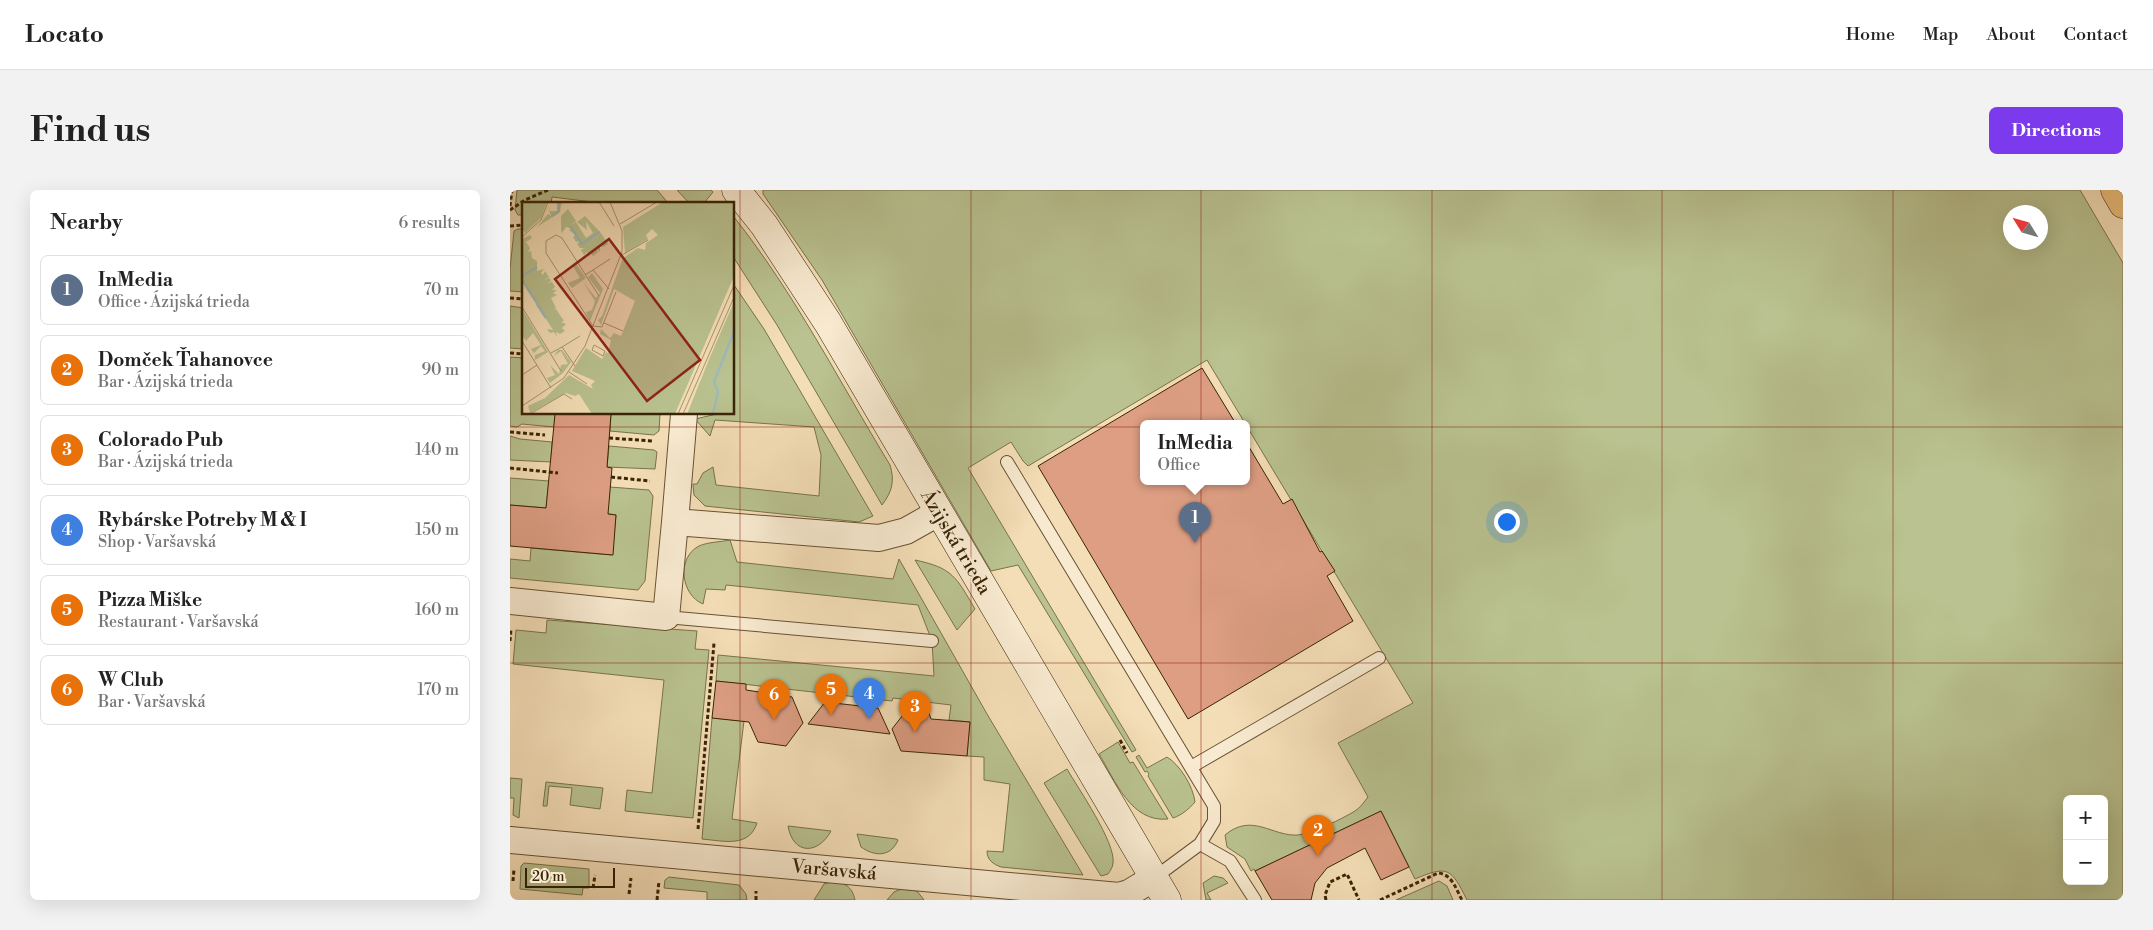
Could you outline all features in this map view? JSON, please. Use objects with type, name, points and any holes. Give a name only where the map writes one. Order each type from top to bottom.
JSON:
[{"type":"highway","points":[[2115,190],[2123,204]]},
{"type":"street","name":"Ázijská trieda","points":[[736,190],[764,225],[828,323],[1160,889]]},
{"type":"street","points":[[510,601],[666,617],[684,415]]},
{"type":"street","points":[[675,522],[879,538],[906,531],[938,513]]},
{"type":"street","name":"Varšavská","points":[[510,840],[1119,896],[1160,889]]},
{"type":"lane","points":[[1006,462],[1214,806],[1214,821],[1200,844],[1160,889]]},
{"type":"lane","points":[[666,617],[932,641]]},
{"type":"lane","points":[[1191,767],[1379,658]]},
{"type":"lane","points":[[1200,844],[1230,861],[1255,900]]},
{"type":"path","points":[[510,206],[512,190]]},
{"type":"path","points":[[510,210],[525,200],[548,190]]},
{"type":"path","points":[[510,432],[545,435]]},
{"type":"path","points":[[609,438],[661,442]]},
{"type":"path","points":[[510,468],[558,472]]},
{"type":"path","points":[[611,477],[657,481]]},
{"type":"path","points":[[696,858],[713,655]]},
{"type":"path","points":[[1120,740],[1128,753]]},
{"type":"path","points":[[1380,900],[1438,873],[1445,873],[1450,878],[1462,900]]},
{"type":"path","points":[[1326,900],[1325,895],[1330,882],[1347,874],[1359,900]]},
{"type":"path","points":[[657,900],[659,880]]},
{"type":"path","points":[[629,894],[630,887]]},
{"type":"green space","points":[[517,190],[657,190],[667,202],[593,202],[552,197],[551,202],[522,202],[522,215],[518,215],[515,210]]},
{"type":"green space","points":[[677,190],[711,190],[713,192],[705,202],[688,202]]},
{"type":"green space","points":[[763,190],[2080,190],[2123,263],[2123,900],[1467,900],[1457,881],[1447,872],[1435,872],[1415,879],[1381,811],[1255,871],[1254,869],[1251,871],[1245,859],[1227,847],[1225,835],[1235,828],[1253,825],[1289,835],[1298,835],[1311,832],[1357,810],[1368,797],[1338,743],[1413,703],[1250,432],[1250,420],[1243,420],[1207,360],[1028,466],[1011,442],[968,468],[1136,750],[1132,752],[1018,565],[991,571],[822,280],[763,194]]},
{"type":"green space","points":[[735,218],[797,307],[890,465],[892,486],[882,505],[777,325],[735,260]]},
{"type":"green space","points":[[522,229],[522,292],[510,291],[514,231]]},
{"type":"green space","points":[[735,286],[764,329],[873,516],[859,522],[705,506],[694,495],[693,484],[697,484],[703,473],[713,467],[716,485],[819,496],[821,455],[814,427],[715,420],[710,436],[695,419],[713,415],[735,415]]},
{"type":"green space","points":[[510,306],[522,308],[522,349],[510,348]]},
{"type":"green space","points":[[510,357],[522,358],[522,415],[555,415],[554,427],[522,424],[517,427],[510,426]]},
{"type":"green space","points":[[611,415],[660,415],[659,431],[654,435],[610,431]]},
{"type":"green space","points":[[510,436],[520,439],[552,442],[551,462],[510,460]]},
{"type":"green space","points":[[609,446],[654,450],[657,452],[655,469],[607,467]]},
{"type":"green space","points":[[510,478],[549,481],[546,508],[510,505]]},
{"type":"green space","points":[[610,487],[649,490],[653,496],[645,581],[638,590],[510,578],[510,559],[530,561],[531,548],[612,555],[616,515],[603,513]]},
{"type":"green space","points":[[730,540],[737,562],[893,579],[899,559],[987,714],[1083,875],[1001,867],[989,859],[987,851],[1003,852],[1010,784],[984,780],[984,757],[967,756],[970,722],[949,720],[951,705],[893,698],[892,701],[716,681],[718,655],[934,676],[932,641],[918,605],[726,585],[725,590],[706,589],[703,604],[690,593],[686,585],[684,567],[687,559],[699,546]]},
{"type":"green space","points":[[915,560],[928,563],[946,571],[958,582],[969,598],[975,609],[957,630]]},
{"type":"green space","points":[[547,620],[697,631],[695,649],[709,650],[693,818],[625,811],[627,790],[652,793],[664,680],[513,664],[516,630],[546,633]]},
{"type":"green space","points":[[712,718],[744,721],[732,819],[757,823],[753,831],[742,840],[702,839]]},
{"type":"green space","points":[[1118,742],[1130,763],[1133,762],[1168,819],[1155,818],[1144,814],[1134,807],[1118,787],[1099,754]]},
{"type":"green space","points":[[1139,755],[1147,768],[1167,757],[1181,771],[1189,783],[1195,802],[1185,812],[1173,818],[1148,776],[1149,774],[1147,771],[1145,772],[1136,757]]},
{"type":"green space","points":[[1067,769],[1103,829],[1109,843],[1113,863],[1108,874],[1101,876],[1044,783]]},
{"type":"green space","points":[[510,778],[522,779],[519,818],[513,815],[514,798],[510,798]]},
{"type":"green space","points":[[546,782],[603,788],[600,809],[570,805],[572,788],[549,786],[547,806],[543,806]]},
{"type":"green space","points":[[788,826],[831,831],[820,844],[813,848],[806,848],[800,847],[795,842]]},
{"type":"green space","points":[[857,834],[898,840],[891,850],[877,854],[861,847]]},
{"type":"green space","points":[[524,863],[589,869],[589,888],[583,888],[582,895],[520,889],[521,866]]},
{"type":"green space","points":[[1214,876],[1223,878],[1228,883],[1207,893],[1211,900],[1206,900],[1203,883]]},
{"type":"green space","points":[[669,877],[739,885],[746,894],[747,900],[707,900],[707,892],[664,888],[665,880]]},
{"type":"green space","points":[[1439,881],[1447,886],[1453,900],[1396,900]]},
{"type":"green space","points":[[831,882],[840,883],[850,888],[855,900],[814,900],[824,884]]},
{"type":"green space","points":[[901,889],[917,891],[924,900],[887,900],[894,892]]},
{"type":"building","points":[[1202,368],[1234,420],[1140,420],[1140,485],[1250,485],[1250,449],[1283,504],[1292,499],[1320,552],[1322,551],[1335,571],[1327,576],[1353,621],[1188,719],[1038,466]]},
{"type":"building","points":[[555,415],[611,415],[607,467],[612,468],[608,514],[616,515],[613,555],[510,546],[510,505],[546,508]]},
{"type":"building","points":[[716,681],[746,684],[746,690],[792,697],[803,723],[786,746],[758,742],[749,722],[712,718]]},
{"type":"building","points":[[825,702],[878,708],[890,734],[808,724]]},
{"type":"building","points":[[906,711],[929,713],[931,719],[970,722],[967,756],[901,751],[892,729]]},
{"type":"building","points":[[1381,811],[1409,867],[1381,880],[1365,848],[1327,868],[1315,883],[1311,900],[1272,900],[1255,871]]},
{"type":"place","name":"InMedia","points":[[1195,543]]},
{"type":"place","name":"Pizza Miške","points":[[831,715]]},
{"type":"place","name":"Rybárske Potreby M & I","points":[[869,719]]},
{"type":"place","name":"W Club","points":[[774,720]]},
{"type":"place","name":"Colorado Pub","points":[[915,732]]},
{"type":"place","name":"Domček Ťahanovce","points":[[1318,856]]}]
